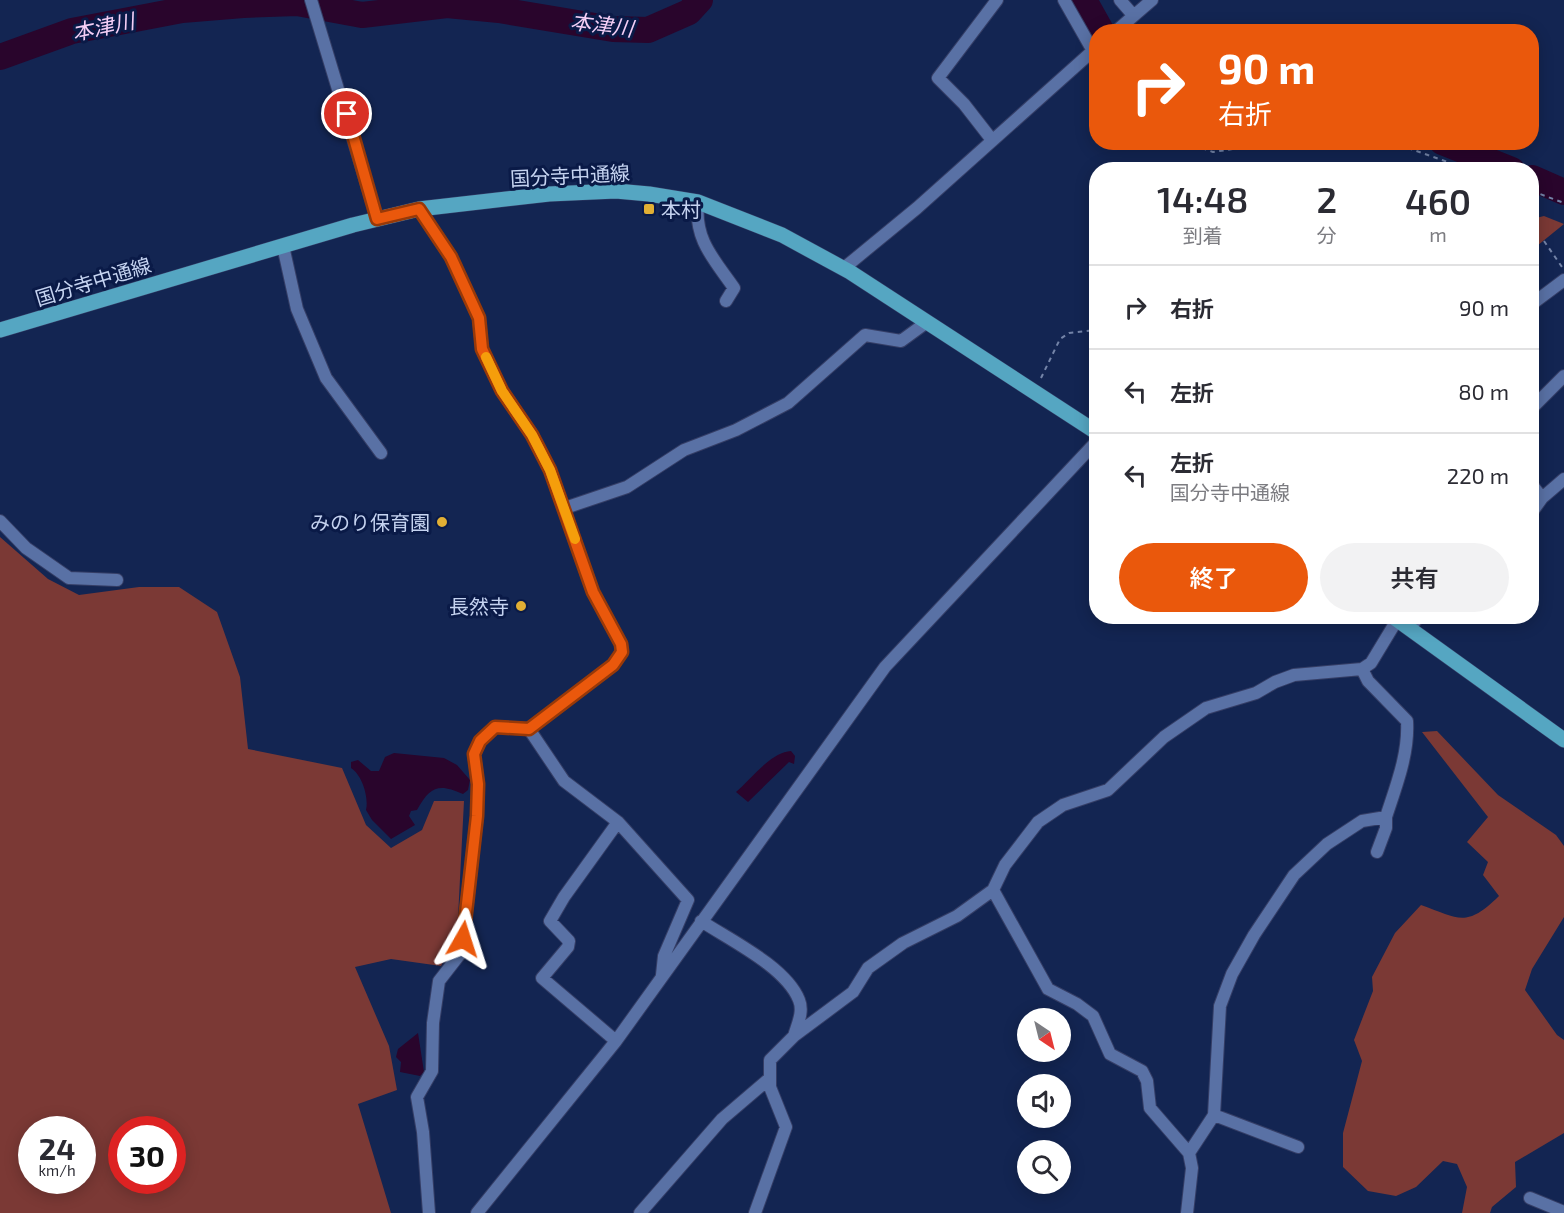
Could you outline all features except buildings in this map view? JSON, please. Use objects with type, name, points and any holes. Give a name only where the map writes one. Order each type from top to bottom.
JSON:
[{"type":"main road","name":"国分寺中通線","points":[[0,330],[283,246],[419,209],[549,194],[616,191],[698,202],[782,235],[844,268],[1089,427]]},
{"type":"main road","points":[[1409,624],[1564,741]]},
{"type":"street","points":[[311,0],[377,219]]},
{"type":"street","points":[[992,140],[964,104],[938,78],[997,0]]},
{"type":"street","points":[[1064,0],[1089,40]]},
{"type":"street","points":[[1120,0],[1133,15]]},
{"type":"street","points":[[1123,24],[1152,0]]},
{"type":"street","points":[[844,268],[917,208],[1089,55]]},
{"type":"street","points":[[698,202],[697,220],[702,241],[734,288],[726,301]]},
{"type":"street","points":[[419,209],[451,257],[479,318],[482,349],[502,391],[532,435],[565,508],[593,592],[621,644],[622,652],[613,665],[529,729],[495,727],[480,741],[474,754],[478,784],[477,816],[463,939],[460,954],[439,981],[433,1023],[432,1071],[417,1097],[423,1132],[429,1213]]},
{"type":"street","points":[[283,246],[297,309],[326,378],[381,453]]},
{"type":"street","points":[[1539,299],[1564,280]]},
{"type":"street","points":[[565,508],[627,487],[684,450],[736,430],[789,403],[865,335],[901,341],[927,322]]},
{"type":"street","points":[[1539,396],[1564,376]]},
{"type":"street","points":[[477,1213],[616,1041],[885,667],[1089,449]]},
{"type":"street","points":[[1539,502],[1564,479]]},
{"type":"street","points":[[1539,494],[1542,498]]},
{"type":"street","points":[[0,521],[26,548],[69,578],[117,580]]},
{"type":"street","points":[[755,1213],[786,1127],[770,1087],[770,1060],[794,1036],[853,992],[868,968],[903,943],[957,916],[993,890],[1005,865],[1038,822],[1063,805],[1108,790],[1164,737],[1206,708],[1256,693],[1275,682],[1294,675],[1362,669],[1371,663],[1401,624]]},
{"type":"street","points":[[1362,669],[1368,681],[1407,721],[1408,736],[1401,771],[1386,817],[1386,828],[1377,852]]},
{"type":"street","points":[[529,729],[564,781],[618,822],[688,900],[664,956],[662,976]]},
{"type":"street","points":[[1189,1153],[1214,1115],[1220,1006],[1232,974],[1254,935],[1294,875],[1327,844],[1362,821],[1386,817]]},
{"type":"street","points":[[616,1041],[542,978],[568,947],[569,941],[550,921],[564,897],[618,822]]},
{"type":"street","points":[[993,890],[1048,989],[1077,1004],[1093,1016],[1110,1054],[1142,1071],[1147,1081],[1150,1108],[1189,1153],[1192,1168],[1187,1213]]},
{"type":"street","points":[[701,921],[769,964],[785,980],[799,1000],[801,1016],[794,1036]]},
{"type":"street","points":[[640,1213],[722,1119],[770,1077]]},
{"type":"street","points":[[1214,1115],[1298,1147]]},
{"type":"street","points":[[1530,1198],[1564,1212]]},
{"type":"path","points":[[1207,150],[1213,152],[1226,150]]},
{"type":"path","points":[[1414,150],[1448,162]]},
{"type":"path","points":[[1539,194],[1564,203]]},
{"type":"path","points":[[1544,241],[1564,269]]},
{"type":"path","points":[[1033,391],[1060,339],[1069,333],[1089,331]]},
{"type":"shaded area","points":[[1544,216],[1564,224],[1539,244],[1539,217]]},
{"type":"shaded area","points":[[0,537],[48,579],[79,595],[139,587],[179,587],[217,612],[240,677],[248,749],[342,768],[366,825],[391,848],[422,830],[434,801],[464,801],[457,937],[441,966],[391,959],[355,967],[389,1046],[397,1090],[358,1104],[391,1213],[0,1213]]},
{"type":"shaded area","points":[[1437,731],[1498,795],[1556,835],[1564,846],[1564,917],[1532,969],[1525,990],[1557,1035],[1564,1040],[1564,1133],[1515,1162],[1516,1187],[1492,1207],[1490,1213],[1462,1213],[1467,1187],[1457,1164],[1443,1161],[1416,1187],[1396,1196],[1368,1191],[1343,1167],[1343,1133],[1362,1061],[1354,1040],[1373,991],[1372,977],[1395,933],[1421,905],[1462,918],[1478,913],[1499,896],[1483,875],[1488,862],[1467,842],[1488,817],[1422,732]]},
{"type":"shaded area","points":[[791,751],[795,756],[794,764],[789,762],[748,802],[736,792],[769,761]]},
{"type":"shaded area","points":[[394,753],[444,758],[457,765],[470,780],[468,790],[463,794],[448,788],[431,791],[417,810],[411,811],[409,816],[415,825],[391,839],[372,820],[366,810],[364,787],[351,768],[351,762],[358,760],[371,771],[379,771],[385,757]]},
{"type":"shaded area","points":[[418,1033],[424,1072],[420,1076],[400,1072],[401,1062],[396,1057],[398,1049]]},
{"type":"waterway","name":"本津川","points":[[0,57],[72,31],[182,10],[243,5],[297,3],[362,15],[447,5],[499,10],[613,29],[648,30],[689,12],[700,0]]},
{"type":"waterway","name":"本津川","points":[[1084,0],[1098,24]]},
{"type":"waterway","name":"本津川","points":[[1462,150],[1492,162]]},
{"type":"waterway","name":"本津川","points":[[1539,181],[1564,192]]},
{"type":"slow traffic","points":[[486,357],[502,391],[532,435],[550,470],[575,539]]},
{"type":"place","name":"本村","points":[[649,209]]},
{"type":"place","name":"みのり保育園","points":[[442,522]]},
{"type":"place","name":"長然寺","points":[[521,606]]},
{"type":"route","points":[[347,114],[377,219],[419,209],[451,257],[479,318],[482,349],[502,391],[532,435],[550,470],[593,592],[621,644],[622,652],[613,665],[529,729],[495,727],[480,741],[474,754],[478,784],[477,816],[463,939]]}]
